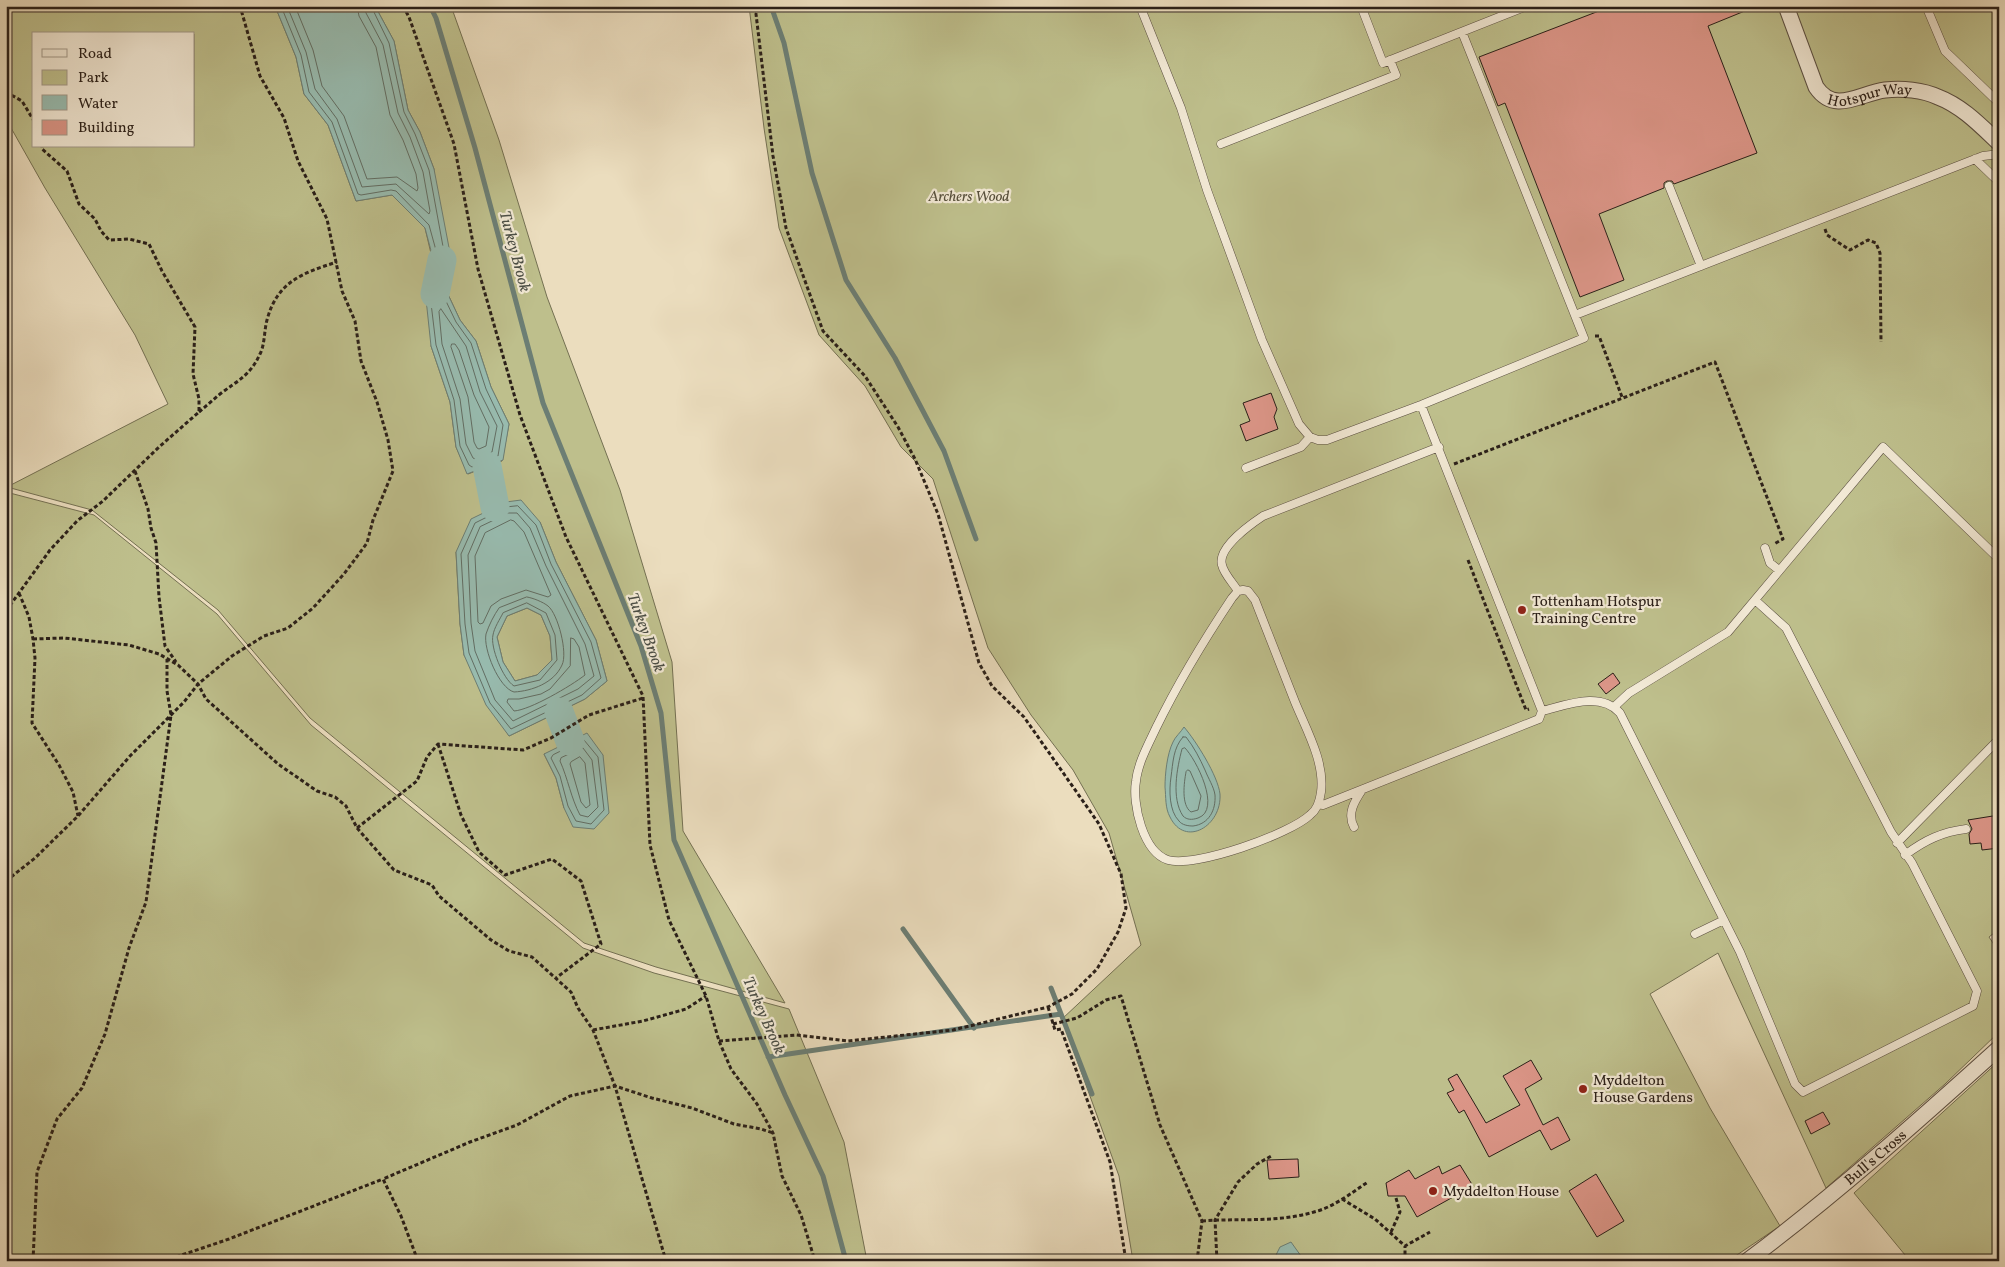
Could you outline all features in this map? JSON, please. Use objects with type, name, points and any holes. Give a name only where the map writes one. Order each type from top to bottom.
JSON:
[{"type":"street","name":"Hotspur Way","points":[[1786,6],[1816,87],[1822,95],[1839,102],[1885,90],[1900,89],[1938,96],[1958,108],[1999,143]]},
{"type":"street","name":"Bull's Cross","points":[[1747,1261],[1808,1215],[1924,1116],[1999,1048]]},
{"type":"lane","points":[[1140,6],[1181,108],[1207,190],[1262,340],[1299,424],[1310,437],[1318,440],[1327,440],[1421,405],[1584,338],[1462,32]]},
{"type":"lane","points":[[1361,6],[1383,63],[1527,6]]},
{"type":"lane","points":[[1926,6],[1945,51],[1999,103]]},
{"type":"lane","points":[[1221,144],[1396,75],[1390,60]]},
{"type":"lane","points":[[1575,315],[1975,159],[1990,154],[1999,154]]},
{"type":"lane","points":[[1975,159],[1999,182]]},
{"type":"lane","points":[[1669,186],[1701,266]]},
{"type":"lane","points":[[1318,804],[1323,805],[1540,720],[1540,708],[1447,467],[1421,405]]},
{"type":"lane","points":[[1246,468],[1301,447],[1310,437]]},
{"type":"lane","points":[[1238,591],[1222,565],[1221,558],[1230,544],[1256,521],[1272,512],[1439,447]]},
{"type":"lane","points":[[1614,707],[1629,693],[1728,632],[1883,447],[1999,559]]},
{"type":"lane","points":[[1765,548],[1770,562],[1779,570]]},
{"type":"lane","points":[[1238,591],[1248,591],[1255,600],[1318,761],[1321,790],[1318,804],[1312,814],[1276,834],[1226,852],[1181,861],[1169,860],[1155,852],[1147,841],[1137,808],[1135,782],[1149,744],[1184,674],[1213,626],[1238,591]]},
{"type":"lane","points":[[1540,708],[1583,701],[1599,701],[1614,707],[1620,713],[1740,952],[1795,1084],[1803,1092],[1973,1006],[1977,990],[1912,863],[1897,842],[1786,628],[1755,600]]},
{"type":"lane","points":[[1897,842],[1999,739]]},
{"type":"lane","points":[[1354,827],[1351,821],[1351,813],[1354,802],[1362,790]]},
{"type":"lane","points":[[1905,855],[1934,837],[1966,829]]},
{"type":"lane","points":[[1695,934],[1724,920]]},
{"type":"path","points":[[6,881],[35,858],[78,816],[130,756],[184,702],[198,684],[232,656],[264,636],[288,628],[313,608],[344,574],[367,543],[373,520],[388,487],[392,471],[388,440],[377,402],[361,362],[356,321],[342,291],[327,218],[298,161],[284,118],[260,76],[240,6]]},
{"type":"path","points":[[403,6],[410,17],[454,144],[478,269],[520,415],[566,537],[643,698],[650,845],[669,920],[706,996],[719,1041],[731,1069],[757,1104],[774,1133],[782,1176],[801,1215],[815,1261]]},
{"type":"path","points":[[719,1041],[796,1035],[848,1041],[953,1030],[1048,1007],[1072,994],[1097,969],[1118,932],[1126,908],[1121,874],[1099,824],[1024,717],[992,686],[979,663],[938,514],[915,459],[898,427],[865,376],[823,331],[807,289],[785,219],[773,156],[756,14],[760,9],[766,7]]},
{"type":"path","points":[[6,92],[22,101],[32,117]]},
{"type":"path","points":[[42,148],[67,171],[79,204],[95,219],[101,231],[109,240],[129,239],[149,244],[162,271],[195,327],[193,374],[199,399],[199,412]]},
{"type":"path","points":[[1821,219],[1827,235],[1850,250],[1868,240],[1876,243],[1880,253],[1881,342]]},
{"type":"path","points":[[6,611],[50,550],[77,521],[103,501],[159,447],[220,394],[244,378],[260,353],[267,320],[276,296],[294,279],[310,270],[337,262]]},
{"type":"path","points":[[1584,338],[1599,336],[1622,397]]},
{"type":"path","points":[[1447,467],[1715,362],[1783,539],[1765,548]]},
{"type":"path","points":[[135,471],[146,502],[156,543],[159,597],[165,646],[178,665],[198,684],[206,699],[278,764],[317,791],[335,797],[346,806],[357,828],[394,870],[432,885],[439,896],[491,940],[509,951],[532,958],[571,992],[578,1008],[593,1030],[615,1086],[666,1261]]},
{"type":"path","points":[[1466,554],[1526,710],[1540,708]]},
{"type":"path","points":[[19,593],[29,617],[35,658],[32,723],[59,764],[73,792],[78,816]]},
{"type":"path","points":[[33,639],[64,638],[129,645],[159,654],[178,665]]},
{"type":"path","points":[[32,1261],[37,1172],[57,1119],[82,1088],[105,1034],[129,948],[146,902],[171,715],[167,691],[167,659]]},
{"type":"path","points":[[438,744],[523,750],[551,738],[589,715],[643,698]]},
{"type":"path","points":[[357,828],[417,782],[427,757],[438,744]]},
{"type":"path","points":[[438,744],[461,814],[479,852],[505,875],[552,859],[581,881],[601,944],[556,978]]},
{"type":"path","points":[[593,1030],[643,1021],[686,1009],[706,996]]},
{"type":"path","points":[[1053,1024],[1077,1018],[1106,1000],[1121,996],[1160,1125],[1202,1221],[1197,1261]]},
{"type":"path","points":[[1048,1007],[1055,1030],[1060,1029],[1110,1162],[1126,1261]]},
{"type":"path","points":[[164,1261],[229,1239],[383,1179],[517,1124],[570,1096],[615,1086],[692,1108],[734,1124],[774,1133]]},
{"type":"path","points":[[1218,1261],[1215,1220],[1238,1182],[1257,1164],[1273,1155]]},
{"type":"path","points":[[383,1179],[401,1216],[418,1261]]},
{"type":"path","points":[[1202,1221],[1246,1221],[1294,1217],[1315,1212],[1342,1199],[1368,1182]]},
{"type":"path","points":[[1391,1232],[1400,1212],[1396,1198]]},
{"type":"path","points":[[1342,1199],[1375,1219],[1391,1232],[1405,1246],[1405,1261]]},
{"type":"path","points":[[1405,1246],[1430,1232]]},
{"type":"green space","points":[[6,6],[275,6],[296,57],[304,94],[328,125],[356,201],[392,195],[425,228],[433,262],[434,169],[420,132],[408,110],[394,41],[375,6],[451,6],[499,140],[547,297],[620,490],[672,662],[683,831],[785,1003],[656,967],[584,943],[310,718],[218,610],[92,510],[7,487],[168,404],[135,335],[45,188],[6,119]],"holes":[[[445,288],[460,320],[476,341],[491,387],[509,424],[502,461],[468,474],[456,447],[450,402],[431,346]],[[540,522],[556,562],[596,640],[607,681],[585,699],[509,736],[464,655],[460,624],[456,552]],[[544,754],[603,755],[564,808],[556,778]]]},
{"type":"green space","name":"Tottenham Hotspur Training Centre","points":[[749,6],[1999,6],[1999,929],[1989,937],[1999,952],[1999,1032],[1945,1084],[1826,1188],[1718,953],[1650,994],[1710,1108],[1780,1226],[1728,1261],[1133,1261],[1119,1176],[1062,1019],[1141,945],[1109,833],[1073,770],[1031,715],[988,648],[933,479],[901,447],[865,386],[819,335],[779,228]]},
{"type":"green space","points":[[6,492],[94,515],[217,614],[311,725],[583,948],[654,973],[789,1009],[844,1142],[867,1261],[6,1261]]},
{"type":"green space","points":[[527,608],[541,615],[550,636],[552,660],[537,675],[515,681],[503,662],[497,637],[507,616]]},
{"type":"green space","points":[[1999,1061],[1999,1261],[1910,1261],[1854,1193]]},
{"type":"water","points":[[275,6],[375,6],[394,41],[408,110],[420,132],[434,169],[451,258],[434,262],[425,228],[392,195],[356,201],[328,125],[304,94],[296,57]]},
{"type":"water","points":[[445,288],[460,320],[476,341],[491,387],[509,424],[503,460],[467,474],[456,447],[450,402],[431,346],[426,299]]},
{"type":"water","points":[[521,500],[540,522],[556,562],[596,640],[607,681],[585,699],[509,736],[486,705],[464,655],[460,624],[456,552],[471,519],[506,502]],"holes":[[[527,608],[541,615],[550,636],[552,660],[537,675],[515,681],[503,662],[497,637],[507,616]]]},
{"type":"water","points":[[1184,727],[1206,759],[1220,794],[1219,805],[1209,824],[1193,832],[1184,831],[1177,826],[1168,814],[1166,802],[1165,776],[1169,752],[1174,740]]},
{"type":"water","points":[[587,733],[603,755],[609,813],[594,829],[573,827],[564,808],[556,778],[544,754]]},
{"type":"water","points":[[1291,1242],[1301,1256],[1318,1259],[1335,1256],[1339,1261],[1276,1261],[1275,1257],[1280,1247]]},
{"type":"building","points":[[1612,6],[1757,6],[1708,26],[1757,153],[1674,184],[1672,181],[1667,181],[1664,183],[1664,188],[1599,214],[1624,280],[1580,297],[1505,103],[1498,106],[1479,57]]},
{"type":"building","points":[[1271,393],[1277,409],[1274,417],[1278,429],[1246,441],[1240,425],[1250,421],[1243,403]]},
{"type":"building","points":[[1613,673],[1620,683],[1606,694],[1598,684]]},
{"type":"building","points":[[1999,815],[1999,848],[1982,850],[1981,843],[1970,844],[1969,834],[1972,829],[1968,820]]},
{"type":"building","points":[[1531,1060],[1542,1079],[1525,1089],[1543,1125],[1558,1117],[1570,1140],[1551,1150],[1540,1130],[1489,1157],[1464,1110],[1459,1113],[1447,1093],[1454,1090],[1448,1079],[1457,1074],[1486,1123],[1520,1105],[1503,1076]]},
{"type":"building","points":[[1823,1112],[1830,1124],[1811,1134],[1805,1121]]},
{"type":"building","points":[[1298,1159],[1299,1177],[1269,1179],[1267,1160]]},
{"type":"building","name":"Myddelton House","points":[[1460,1165],[1473,1186],[1417,1217],[1405,1196],[1388,1196],[1386,1183],[1409,1170],[1415,1179],[1439,1166],[1442,1174]]},
{"type":"building","points":[[1596,1174],[1624,1221],[1597,1237],[1569,1191]]},
{"type":"waterway","name":"Turkey Brook","points":[[430,6],[436,18],[475,148],[543,403],[641,646],[661,713],[674,840],[785,1095],[823,1176],[846,1261]]},
{"type":"waterway","points":[[771,6],[784,43],[812,173],[846,280],[895,358],[944,451],[976,539]]},
{"type":"waterway","points":[[435,294],[442,260]]},
{"type":"waterway","points":[[487,466],[495,507]]},
{"type":"waterway","points":[[559,712],[570,741]]},
{"type":"waterway","points":[[903,929],[974,1028]]},
{"type":"waterway","points":[[1051,988],[1092,1094]]},
{"type":"waterway","points":[[768,1057],[1061,1014]]},
{"type":"place","name":"Tottenham Hotspur Training Centre","points":[[1522,610]]},
{"type":"place","name":"Myddelton House Gardens","points":[[1583,1089]]},
{"type":"place","name":"Myddelton House","points":[[1433,1191]]},
{"type":"park label","name":"Archers Wood","points":[[969,196]]}]
